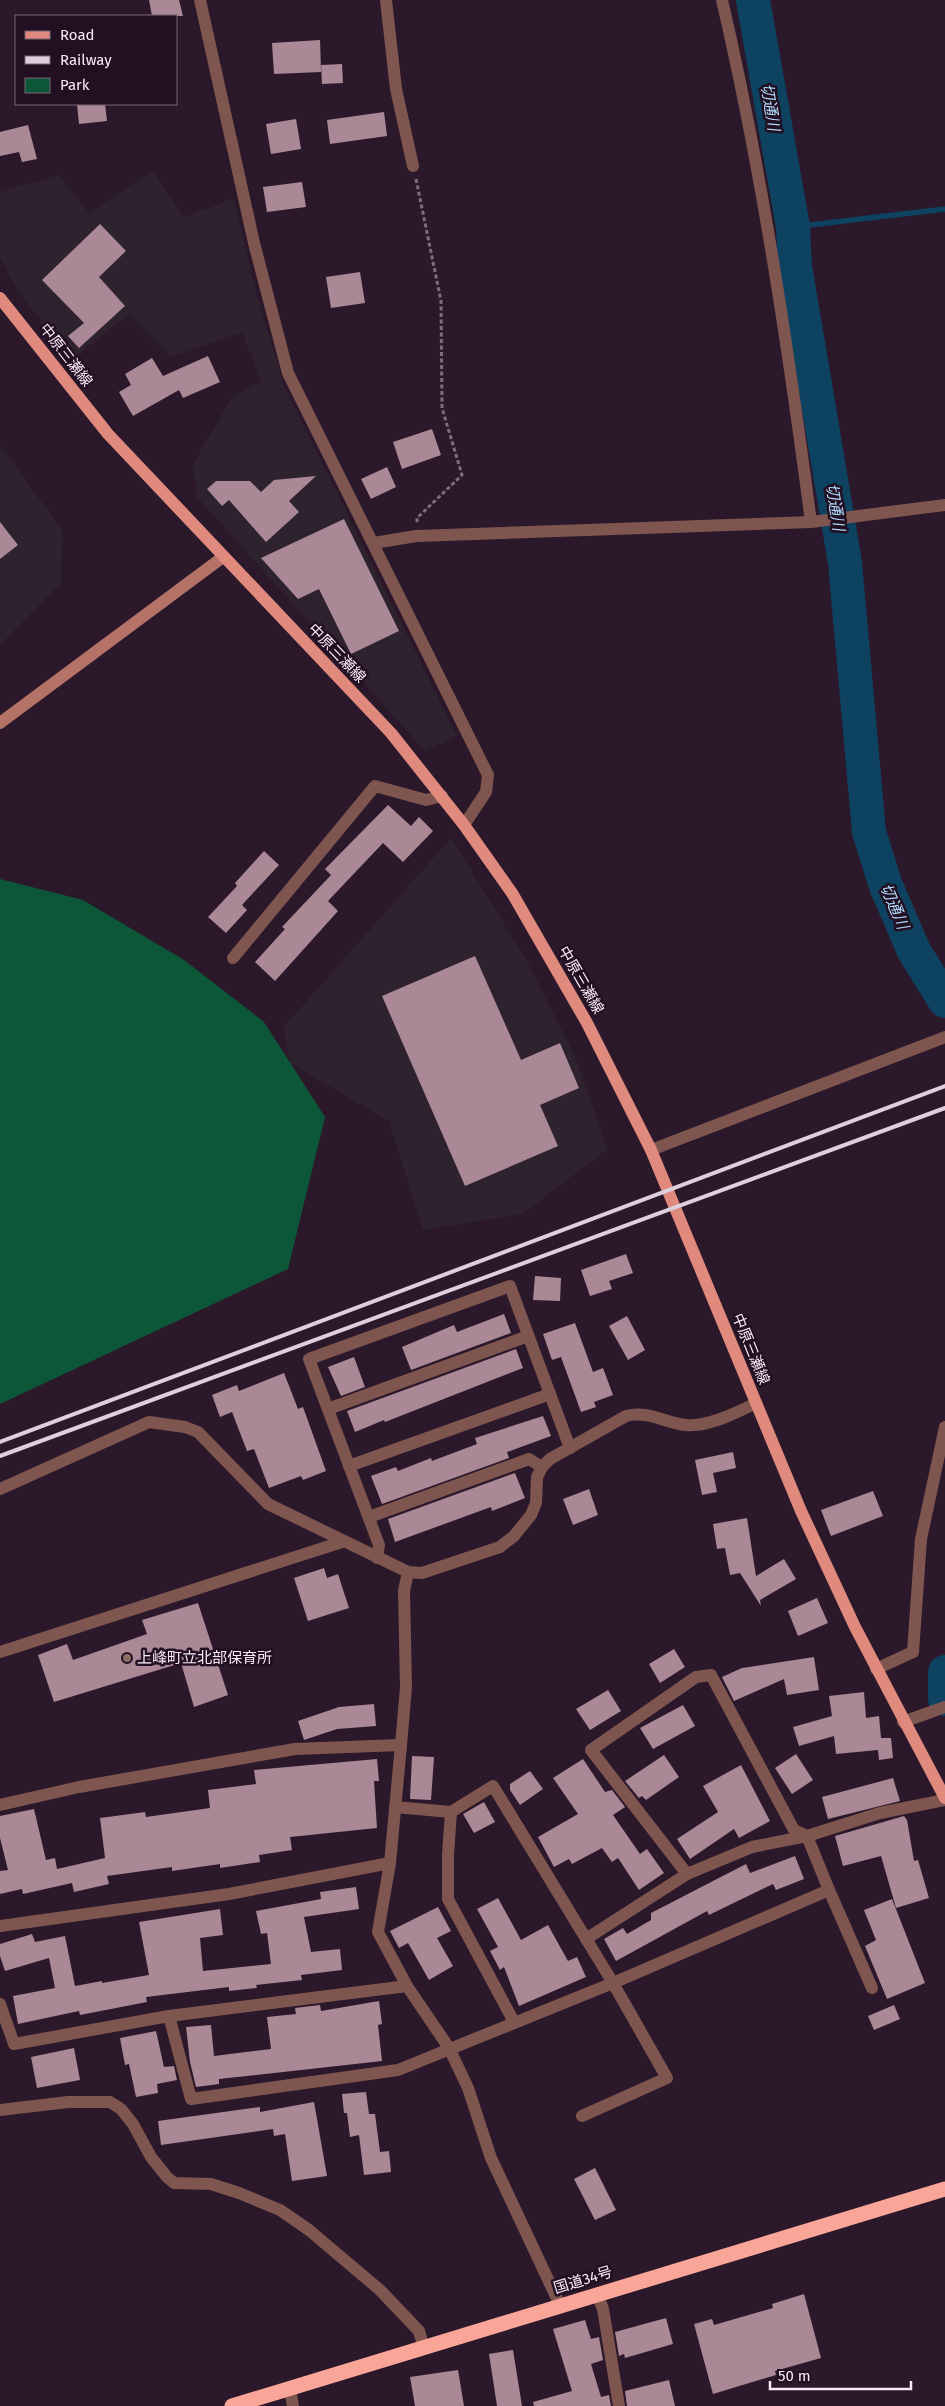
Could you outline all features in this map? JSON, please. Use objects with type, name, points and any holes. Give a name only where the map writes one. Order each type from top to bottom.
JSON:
[{"type":"highway","name":"国道34号","points":[[232,2406],[945,2189]]},
{"type":"main road","name":"中原三瀬線","points":[[0,298],[108,434],[222,557],[391,733],[464,825],[512,893],[587,1024],[651,1150],[801,1511],[876,1669],[945,1799]]},
{"type":"street","points":[[200,0],[254,243],[288,373],[488,775],[486,792],[464,825]]},
{"type":"street","points":[[386,0],[396,89],[413,166]]},
{"type":"street","points":[[722,0],[739,73],[766,209],[811,522]]},
{"type":"street","points":[[374,543],[416,536],[811,522],[945,505]]},
{"type":"street","points":[[0,723],[222,557]]},
{"type":"street","points":[[234,958],[375,786],[426,800],[442,796]]},
{"type":"street","points":[[651,1150],[939,1039]]},
{"type":"street","points":[[377,1558],[379,1545],[309,1359],[510,1286],[570,1448]]},
{"type":"street","points":[[328,1409],[528,1336]]},
{"type":"street","points":[[350,1466],[550,1394]]},
{"type":"street","points":[[0,1489],[149,1422],[185,1426],[198,1432],[268,1504],[342,1542],[408,1572],[422,1572],[500,1547],[531,1515],[536,1503],[538,1477],[542,1467],[550,1459],[626,1416],[636,1413],[685,1425],[696,1425],[739,1411],[756,1403]]},
{"type":"street","points":[[876,1669],[913,1652],[921,1540],[945,1427]]},
{"type":"street","points":[[368,1517],[528,1459],[542,1467]]},
{"type":"street","points":[[0,1652],[342,1542]]},
{"type":"street","points":[[408,1572],[404,1591],[406,1687],[390,1863],[378,1932],[406,1986],[450,2048],[468,2088],[491,2158],[560,2305]]},
{"type":"street","points":[[687,1874],[591,1750],[696,1677],[711,1675],[794,1830],[807,1836],[872,1988]]},
{"type":"street","points":[[903,1722],[945,1707]]},
{"type":"street","points":[[0,1805],[79,1787],[295,1749],[401,1745]]},
{"type":"street","points":[[395,1807],[451,1812],[493,1786],[613,1983],[667,2078],[582,2116]]},
{"type":"street","points":[[586,1939],[687,1874],[752,1846],[807,1836],[880,1813],[945,1799]]},
{"type":"street","points":[[451,1812],[448,1855],[448,1899],[514,2022]]},
{"type":"street","points":[[0,1926],[229,1894],[390,1863]]},
{"type":"street","points":[[169,2016],[191,2099],[398,2070],[613,1983],[830,1890]]},
{"type":"street","points":[[0,2004],[14,2044],[169,2016],[406,1986]]},
{"type":"street","points":[[0,2110],[68,2102],[110,2102],[122,2109],[133,2124],[151,2157],[174,2183],[211,2184],[280,2210],[309,2230],[380,2290],[419,2331],[424,2348]]},
{"type":"street","points":[[597,2294],[603,2309],[619,2406]]},
{"type":"street","points":[[290,2388],[293,2406]]},
{"type":"path","points":[[413,166],[441,301],[442,408],[462,475],[417,518],[416,536]]},
{"type":"shaded area","points":[[153,170],[183,218],[234,198],[253,281],[284,386],[457,736],[425,751],[197,497],[193,464],[233,396],[261,382],[242,332],[172,357],[129,314],[73,359],[19,293],[0,258],[0,192],[59,175],[89,213]]},
{"type":"shaded area","points":[[0,445],[62,530],[61,583],[0,645]]},
{"type":"shaded area","points":[[451,838],[526,959],[574,1054],[608,1149],[522,1214],[423,1230],[389,1121],[290,1063],[283,1028]]},
{"type":"green space","points":[[0,879],[83,900],[184,960],[264,1022],[325,1117],[288,1269],[0,1404]]},
{"type":"building","points":[[149,0],[179,0],[183,16],[178,15],[152,15]]},
{"type":"building","points":[[320,40],[321,72],[274,74],[272,43]]},
{"type":"building","points":[[342,64],[343,83],[322,84],[321,65]]},
{"type":"building","points":[[77,105],[105,105],[107,121],[79,124]]},
{"type":"building","points":[[384,112],[387,136],[330,144],[327,120]]},
{"type":"building","points":[[296,119],[301,149],[271,154],[266,124]]},
{"type":"building","points":[[28,125],[37,159],[22,162],[19,152],[0,156],[0,132]]},
{"type":"building","points":[[302,182],[306,207],[267,212],[263,187]]},
{"type":"building","points":[[100,224],[126,251],[99,277],[125,306],[79,348],[68,336],[84,323],[42,280]]},
{"type":"building","points":[[360,272],[365,303],[331,308],[326,277]]},
{"type":"building","points":[[208,356],[220,382],[183,398],[179,390],[133,416],[119,392],[131,385],[125,374],[152,358],[163,376]]},
{"type":"building","points":[[432,429],[441,455],[402,469],[393,442]]},
{"type":"building","points":[[387,467],[396,487],[371,499],[361,479]]},
{"type":"building","points":[[316,476],[289,501],[299,512],[266,542],[229,500],[222,506],[207,489],[216,481],[250,481],[261,492],[274,480]]},
{"type":"building","points":[[344,519],[399,631],[351,654],[319,589],[298,599],[261,558]]},
{"type":"building","points":[[0,522],[18,545],[0,559]]},
{"type":"building","points":[[388,805],[411,826],[419,817],[433,831],[403,862],[383,843],[328,901],[338,911],[275,981],[255,962],[285,929],[282,927],[331,875],[325,869]]},
{"type":"building","points":[[264,851],[279,865],[242,905],[247,910],[226,933],[208,917],[237,886],[235,883]]},
{"type":"building","points":[[475,956],[521,1060],[560,1043],[579,1088],[540,1105],[558,1146],[465,1186],[382,996]]},
{"type":"building","points":[[626,1254],[633,1273],[609,1281],[612,1289],[590,1296],[581,1270]]},
{"type":"building","points":[[535,1276],[561,1278],[560,1301],[533,1300]]},
{"type":"building","points":[[504,1314],[511,1333],[411,1370],[402,1347],[454,1325],[457,1332]]},
{"type":"building","points":[[627,1316],[645,1350],[628,1360],[609,1326]]},
{"type":"building","points":[[575,1323],[593,1372],[603,1368],[613,1395],[594,1402],[596,1407],[581,1412],[561,1357],[552,1360],[543,1334]]},
{"type":"building","points":[[516,1349],[523,1368],[355,1432],[347,1411]]},
{"type":"building","points":[[354,1357],[365,1387],[341,1396],[328,1367]]},
{"type":"building","points":[[284,1373],[298,1409],[303,1407],[326,1471],[303,1480],[301,1476],[269,1488],[254,1449],[247,1451],[232,1412],[220,1417],[212,1395],[237,1385],[239,1391]]},
{"type":"building","points":[[543,1416],[551,1436],[507,1452],[509,1458],[382,1504],[371,1476],[396,1467],[398,1471],[431,1458],[432,1461],[477,1444],[475,1438]]},
{"type":"building","points":[[733,1452],[736,1468],[713,1473],[717,1492],[702,1495],[695,1460]]},
{"type":"building","points":[[515,1473],[525,1498],[492,1511],[491,1507],[395,1542],[388,1519]]},
{"type":"building","points":[[589,1489],[598,1515],[573,1525],[563,1499]]},
{"type":"building","points":[[873,1491],[883,1516],[831,1536],[821,1510]]},
{"type":"building","points":[[747,1518],[756,1576],[784,1559],[796,1579],[760,1600],[761,1606],[740,1573],[730,1575],[725,1548],[717,1549],[713,1524]]},
{"type":"building","points":[[324,1568],[327,1578],[338,1574],[349,1608],[308,1621],[294,1578]]},
{"type":"building","points":[[817,1598],[828,1623],[798,1636],[788,1611]]},
{"type":"building","points":[[198,1603],[228,1695],[194,1707],[181,1663],[54,1702],[38,1655],[67,1644],[73,1660],[147,1634],[142,1620]]},
{"type":"building","points":[[674,1649],[685,1667],[660,1683],[649,1664]]},
{"type":"building","points":[[814,1657],[819,1690],[787,1695],[784,1679],[734,1701],[722,1677],[742,1668]]},
{"type":"building","points":[[608,1690],[621,1711],[590,1730],[576,1709]]},
{"type":"building","points":[[864,1692],[866,1718],[879,1716],[881,1738],[891,1738],[893,1758],[879,1760],[878,1750],[836,1754],[834,1736],[799,1746],[793,1727],[832,1716],[829,1696]]},
{"type":"building","points":[[374,1704],[376,1726],[337,1729],[304,1740],[298,1721],[339,1707]]},
{"type":"building","points":[[683,1705],[695,1726],[653,1749],[640,1728]]},
{"type":"building","points":[[796,1754],[813,1780],[792,1794],[775,1768]]},
{"type":"building","points":[[664,1755],[679,1777],[646,1800],[642,1796],[639,1798],[625,1781]]},
{"type":"building","points":[[412,1756],[434,1757],[431,1800],[410,1799]]},
{"type":"building","points":[[377,1759],[379,1781],[374,1781],[377,1828],[290,1837],[292,1850],[259,1855],[260,1862],[220,1868],[220,1864],[172,1871],[172,1867],[107,1876],[109,1884],[74,1892],[72,1883],[23,1894],[22,1889],[0,1894],[0,1871],[8,1870],[0,1838],[0,1816],[34,1809],[46,1860],[55,1858],[57,1869],[105,1858],[100,1818],[145,1812],[146,1817],[210,1808],[208,1790],[256,1784],[254,1770]]},
{"type":"building","points":[[583,1759],[605,1792],[612,1790],[625,1807],[613,1815],[640,1854],[647,1849],[664,1873],[639,1890],[618,1858],[612,1862],[602,1848],[572,1864],[569,1859],[554,1867],[538,1837],[578,1814],[553,1778]]},
{"type":"building","points":[[741,1765],[770,1821],[739,1838],[734,1829],[690,1859],[677,1839],[718,1812],[703,1786]]},
{"type":"building","points":[[530,1771],[543,1789],[520,1805],[510,1790],[510,1784]]},
{"type":"building","points":[[893,1778],[900,1801],[828,1819],[822,1797]]},
{"type":"building","points":[[484,1802],[495,1822],[474,1833],[463,1814]]},
{"type":"building","points":[[904,1816],[907,1820],[914,1861],[918,1860],[929,1898],[896,1908],[881,1856],[843,1866],[835,1836]]},
{"type":"building","points":[[795,1856],[804,1879],[776,1890],[773,1884],[709,1915],[707,1911],[616,1961],[604,1939],[623,1928],[627,1934],[651,1920],[651,1913],[746,1864],[750,1873]]},
{"type":"building","points":[[356,1887],[359,1909],[304,1917],[311,1952],[340,1949],[342,1970],[301,1975],[302,1980],[256,1985],[257,1988],[229,1991],[229,1987],[146,1997],[147,2002],[80,2015],[79,2011],[18,2024],[13,1996],[55,1988],[49,1958],[5,1971],[0,1956],[0,1944],[32,1934],[35,1942],[65,1936],[75,1986],[102,1981],[102,1983],[149,1975],[139,1922],[220,1909],[223,1935],[200,1938],[203,1971],[271,1964],[267,1933],[261,1934],[256,1911],[321,1899],[320,1892]]},
{"type":"building","points":[[498,1898],[521,1940],[548,1925],[568,1961],[577,1957],[586,1977],[519,2006],[504,1967],[500,1970],[490,1951],[498,1947],[477,1909]]},
{"type":"building","points":[[892,1899],[925,1983],[887,1999],[865,1946],[876,1940],[864,1910]]},
{"type":"building","points":[[438,1907],[451,1931],[437,1938],[453,1966],[429,1980],[408,1943],[399,1948],[390,1931]]},
{"type":"building","points":[[379,2001],[382,2024],[378,2025],[382,2061],[219,2079],[219,2084],[196,2087],[190,2062],[186,2027],[211,2025],[214,2056],[271,2049],[267,2017],[296,2014],[295,2008],[320,2005],[321,2011]]},
{"type":"building","points":[[894,2005],[900,2019],[874,2030],[868,2016]]},
{"type":"building","points":[[156,2031],[164,2067],[174,2066],[177,2080],[157,2084],[158,2093],[136,2097],[129,2064],[125,2065],[120,2038]]},
{"type":"building","points":[[74,2048],[80,2080],[37,2088],[31,2057]]},
{"type":"building","points":[[366,2092],[369,2114],[375,2114],[380,2152],[389,2151],[391,2172],[364,2175],[359,2135],[350,2137],[347,2113],[344,2113],[342,2094]]},
{"type":"building","points":[[314,2102],[327,2176],[292,2181],[285,2134],[274,2136],[273,2129],[161,2145],[158,2121],[260,2107],[260,2112]]},
{"type":"building","points":[[595,2168],[616,2210],[595,2220],[574,2179]]},
{"type":"building","points":[[804,2294],[821,2358],[775,2371],[776,2375],[713,2394],[694,2324],[712,2319],[714,2325],[773,2308],[772,2304]]},
{"type":"building","points":[[666,2318],[673,2344],[625,2358],[624,2354],[619,2356],[615,2332]]},
{"type":"building","points":[[585,2320],[591,2339],[599,2337],[603,2360],[591,2364],[601,2397],[609,2395],[611,2406],[534,2406],[533,2402],[572,2391],[553,2329]]},
{"type":"building","points":[[513,2350],[522,2406],[497,2406],[489,2354]]},
{"type":"building","points":[[458,2370],[464,2406],[415,2406],[410,2377]]},
{"type":"building","points":[[669,2380],[675,2406],[627,2406],[625,2391]]},
{"type":"waterway","name":"切通川","points":[[753,0],[793,227],[795,266],[845,563],[869,832],[886,886],[914,951],[945,1001]]},
{"type":"waterway","points":[[793,227],[945,209]]},
{"type":"waterway","name":"切通川","points":[[945,1672],[945,1699]]},
{"type":"railway","points":[[0,1442],[945,1086]]},
{"type":"railway","points":[[0,1456],[945,1108]]},
{"type":"place","name":"上峰町立北部保育所","points":[[127,1658]]}]
